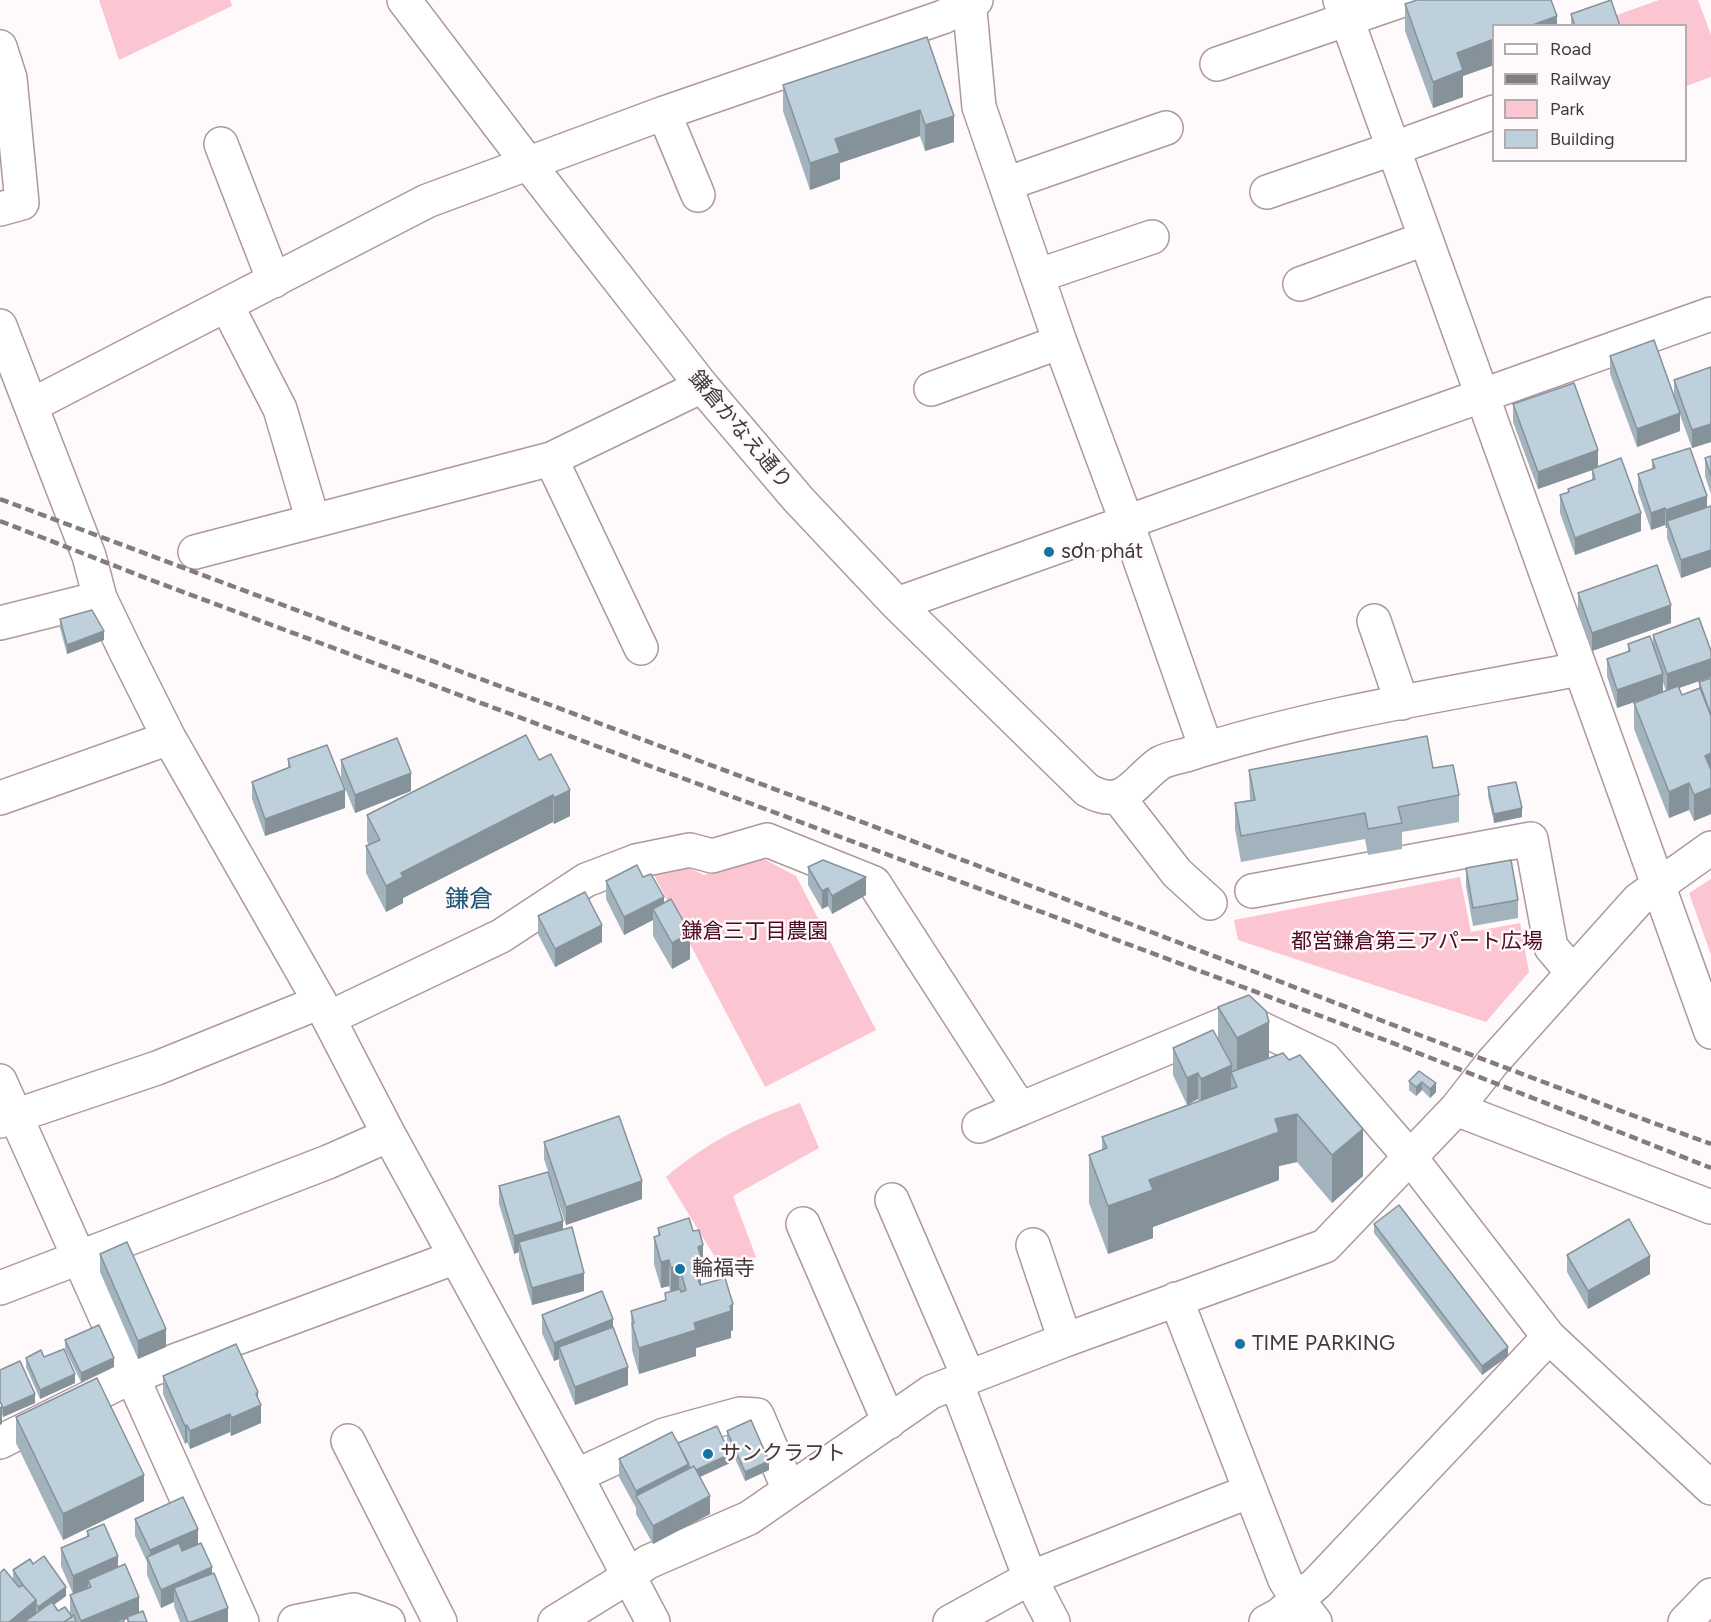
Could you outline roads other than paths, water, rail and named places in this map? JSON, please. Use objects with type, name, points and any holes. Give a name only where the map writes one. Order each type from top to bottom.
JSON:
[{"type":"street","name":"鎌倉かなえ通り","points":[[404,0],[702,386],[798,499],[897,604],[1087,790],[1097,796],[1108,798],[1124,794]]},
{"type":"street","points":[[1217,64],[1343,10],[1403,0]]},
{"type":"street","points":[[32,405],[428,201],[527,162],[664,113],[944,17],[972,1],[979,107],[1060,342],[1206,748]]},
{"type":"street","points":[[1343,10],[1711,1032]]},
{"type":"street","points":[[0,47],[10,78],[22,203],[0,209]]},
{"type":"street","points":[[664,113],[698,195]]},
{"type":"street","points":[[1267,192],[1392,150],[1492,113]]},
{"type":"street","points":[[1006,184],[1166,128]]},
{"type":"street","points":[[221,144],[274,281]]},
{"type":"street","points":[[1037,276],[1152,237]]},
{"type":"street","points":[[1300,284],[1424,239]]},
{"type":"street","points":[[227,306],[280,409],[313,521]]},
{"type":"street","points":[[897,604],[1711,314]]},
{"type":"street","points":[[0,326],[89,556],[100,598],[170,738],[324,1010],[389,1135],[576,1476],[653,1622]]},
{"type":"street","points":[[931,389],[1060,342]]},
{"type":"street","points":[[195,552],[551,459],[702,386]]},
{"type":"street","points":[[551,459],[641,648]]},
{"type":"street","points":[[0,623],[100,598]]},
{"type":"street","points":[[1374,621],[1402,703]]},
{"type":"street","points":[[1210,903],[1177,873],[1124,794],[1161,762],[1297,724],[1579,669]]},
{"type":"street","points":[[0,798],[170,738]]},
{"type":"street","points":[[1252,891],[1531,839],[1551,947],[1573,974]]},
{"type":"street","points":[[8,1119],[324,1010],[501,936],[586,880],[647,859],[690,850],[712,856],[767,840],[874,883],[1020,1108]]},
{"type":"street","points":[[555,1622],[648,1562],[749,1518],[931,1392],[1065,1340],[1325,1246],[1456,1109],[1492,1063],[1638,900],[1711,848]]},
{"type":"street","points":[[979,1126],[1239,1018],[1325,1059],[1410,1157],[1549,1337],[1711,1488]]},
{"type":"street","points":[[0,1081],[8,1119],[77,1257],[242,1622]]},
{"type":"street","points":[[1456,1109],[1711,1207]]},
{"type":"street","points":[[0,1288],[328,1162],[389,1135]]},
{"type":"street","points":[[892,1200],[962,1380],[1030,1578],[1053,1622]]},
{"type":"street","points":[[803,1224],[889,1422]]},
{"type":"street","points":[[1033,1245],[1065,1340]]},
{"type":"street","points":[[0,1442],[131,1377],[456,1257]]},
{"type":"street","points":[[1176,1299],[1286,1580],[1306,1611]]},
{"type":"street","points":[[1266,1622],[1306,1611],[1325,1574],[1549,1337]]},
{"type":"street","points":[[576,1476],[664,1435],[740,1414],[757,1415],[789,1490]]},
{"type":"street","points":[[348,1441],[440,1622]]},
{"type":"street","points":[[950,1622],[1030,1578],[1250,1491]]},
{"type":"street","points":[[1685,1622],[1711,1594]]},
{"type":"street","points":[[295,1622],[354,1610],[384,1621]]},
{"type":"railway","points":[[0,499],[1711,1144]]},
{"type":"railway","points":[[0,521],[151,580],[1385,1040],[1711,1168]]},
{"type":"place","name":"sơn phát","points":[[1049,552]]},
{"type":"place","name":"輪福寺","points":[[680,1269]]},
{"type":"place","name":"TIME PARKING","points":[[1240,1344]]},
{"type":"place","name":"サンクラフト","points":[[708,1454]]},
{"type":"district","name":"鎌倉","points":[[469,900]]},
{"type":"park label","name":"鎌倉三丁目農園","points":[[755,932]]},
{"type":"park label","name":"都営鎌倉第三アパート広場","points":[[1417,942]]}]
